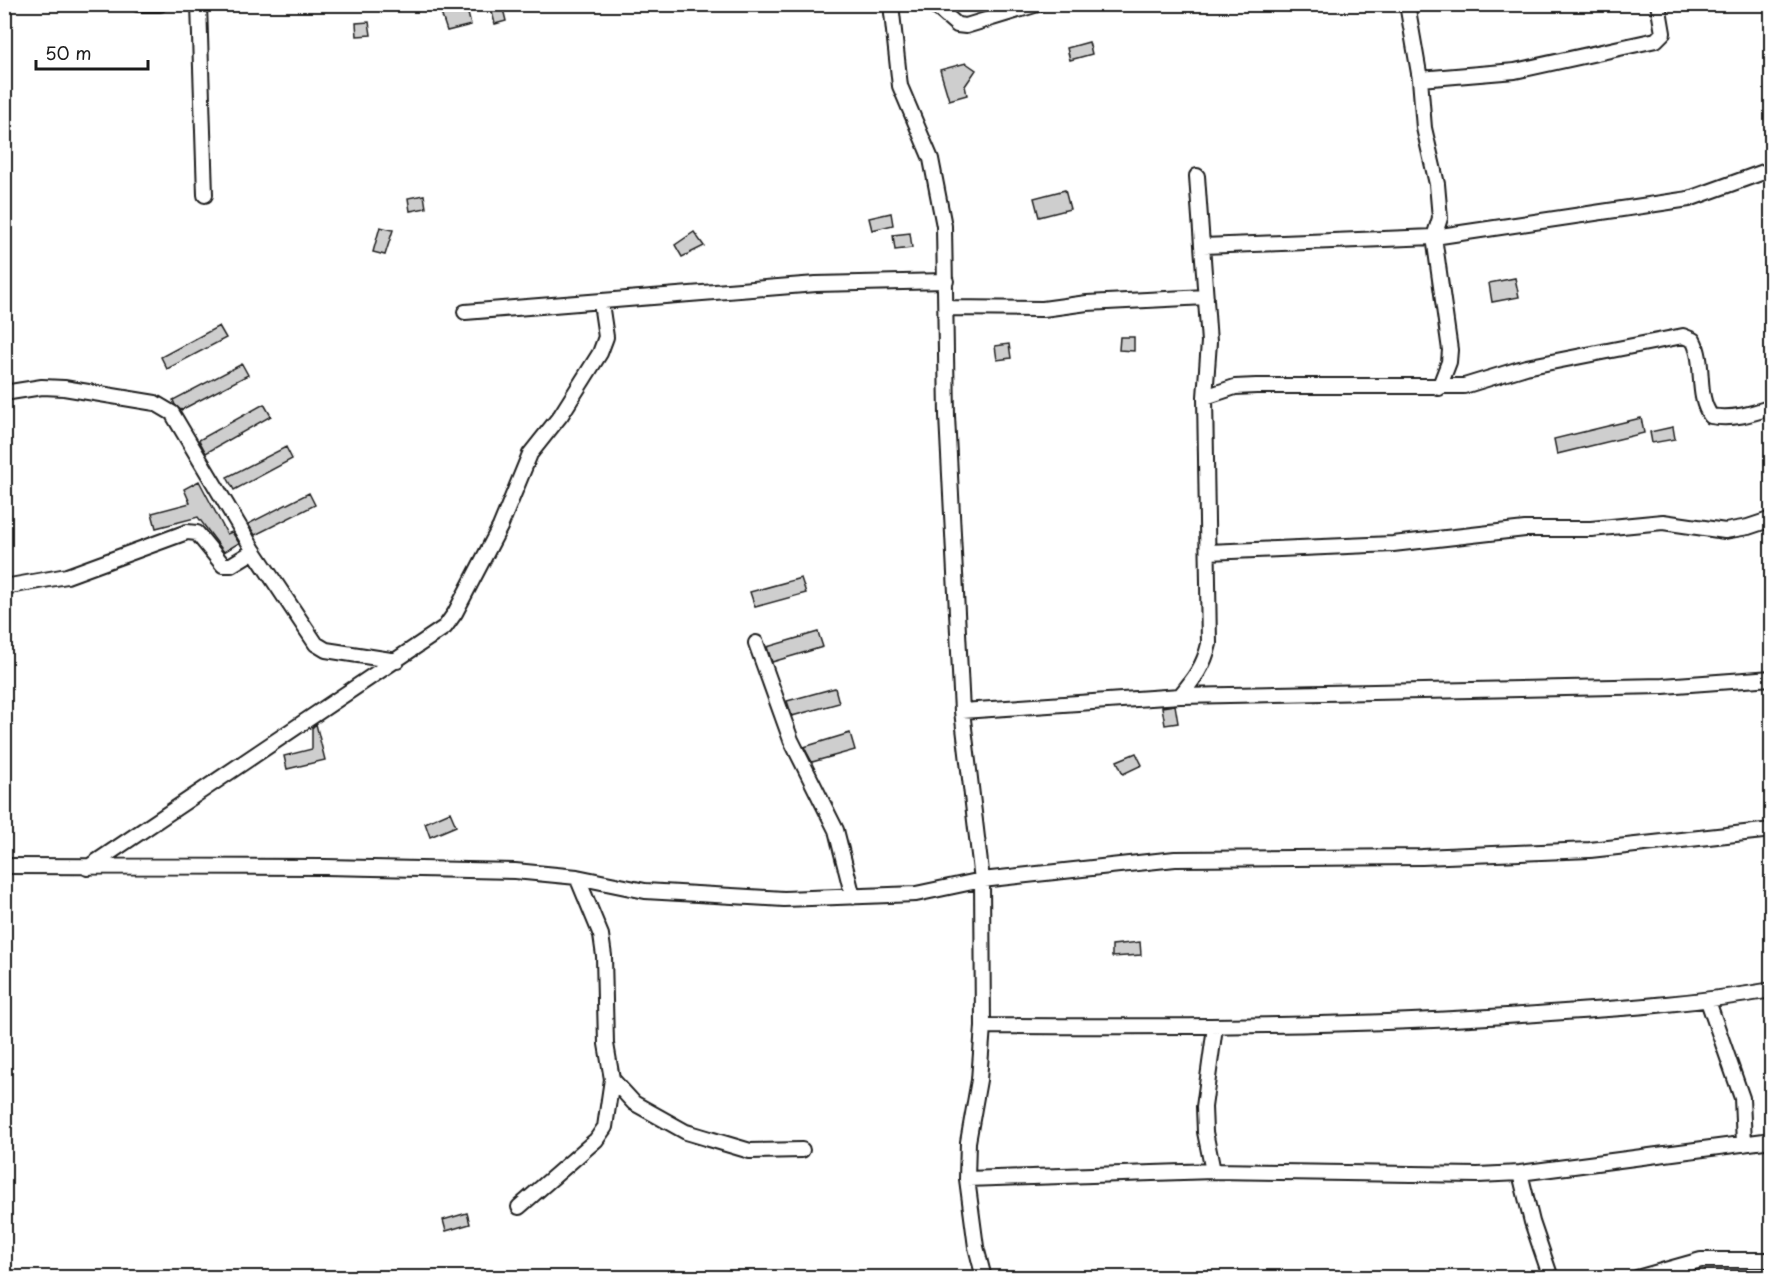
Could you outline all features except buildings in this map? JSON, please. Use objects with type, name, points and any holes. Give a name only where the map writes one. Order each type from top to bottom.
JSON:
[{"type":"street","points":[[138,4],[160,4]]},
{"type":"street","points":[[199,4],[204,195]]},
{"type":"street","points":[[891,4],[900,86],[931,159],[945,226],[947,416],[963,711],[982,880],[983,1026],[979,1080],[968,1142],[967,1179],[976,1247],[984,1278]]},
{"type":"street","points":[[933,4],[957,25],[966,26],[1038,4]]},
{"type":"street","points":[[1407,4],[1420,79],[1424,128],[1437,184],[1440,218],[1434,237],[1450,350],[1449,362],[1438,388]]},
{"type":"street","points":[[1420,79],[1515,71],[1656,40],[1663,33],[1658,4]]},
{"type":"street","points":[[1203,246],[1434,237],[1689,199],[1772,169]]},
{"type":"street","points":[[1180,696],[1206,660],[1209,644],[1205,397],[1209,362],[1197,176]]},
{"type":"street","points":[[465,312],[601,303],[816,284],[946,281]]},
{"type":"street","points":[[946,308],[1043,309],[1087,303],[1206,297]]},
{"type":"street","points":[[87,868],[445,627],[455,613],[500,527],[530,454],[561,415],[600,353],[606,337],[601,303]]},
{"type":"street","points":[[1205,397],[1235,387],[1256,386],[1438,388],[1464,386],[1526,367],[1683,336],[1693,340],[1699,351],[1704,407],[1711,416],[1748,415],[1772,407]]},
{"type":"street","points":[[4,393],[42,387],[64,388],[155,403],[172,413],[254,551],[316,644],[326,650],[397,661]]},
{"type":"street","points":[[1208,552],[1393,544],[1525,529],[1591,529],[1663,522],[1725,531],[1772,519]]},
{"type":"street","points":[[4,587],[67,576],[187,532],[196,533],[223,565],[231,566],[254,551]]},
{"type":"street","points":[[756,643],[791,740],[830,815],[853,897]]},
{"type":"street","points":[[963,711],[1180,696],[1663,686],[1772,678]]},
{"type":"street","points":[[4,866],[337,867],[515,871],[577,877],[645,891],[784,899],[916,894],[982,880],[1175,859],[1422,857],[1590,850],[1772,830]]},
{"type":"street","points":[[519,1207],[596,1140],[607,1118],[612,1079],[606,1044],[601,935],[577,877]]},
{"type":"street","points":[[983,1026],[1215,1027],[1451,1020],[1708,1001],[1772,990]]},
{"type":"street","points":[[1708,1001],[1742,1098],[1744,1144]]},
{"type":"street","points":[[1213,1171],[1205,1132],[1204,1107],[1215,1027]]},
{"type":"street","points":[[612,1079],[634,1103],[686,1132],[750,1151],[802,1150]]},
{"type":"street","points":[[967,1179],[1213,1171],[1478,1175],[1520,1173],[1772,1140]]},
{"type":"street","points":[[1520,1173],[1532,1222],[1551,1278]]},
{"type":"street","points":[[1637,1278],[1701,1260],[1772,1260]]}]
